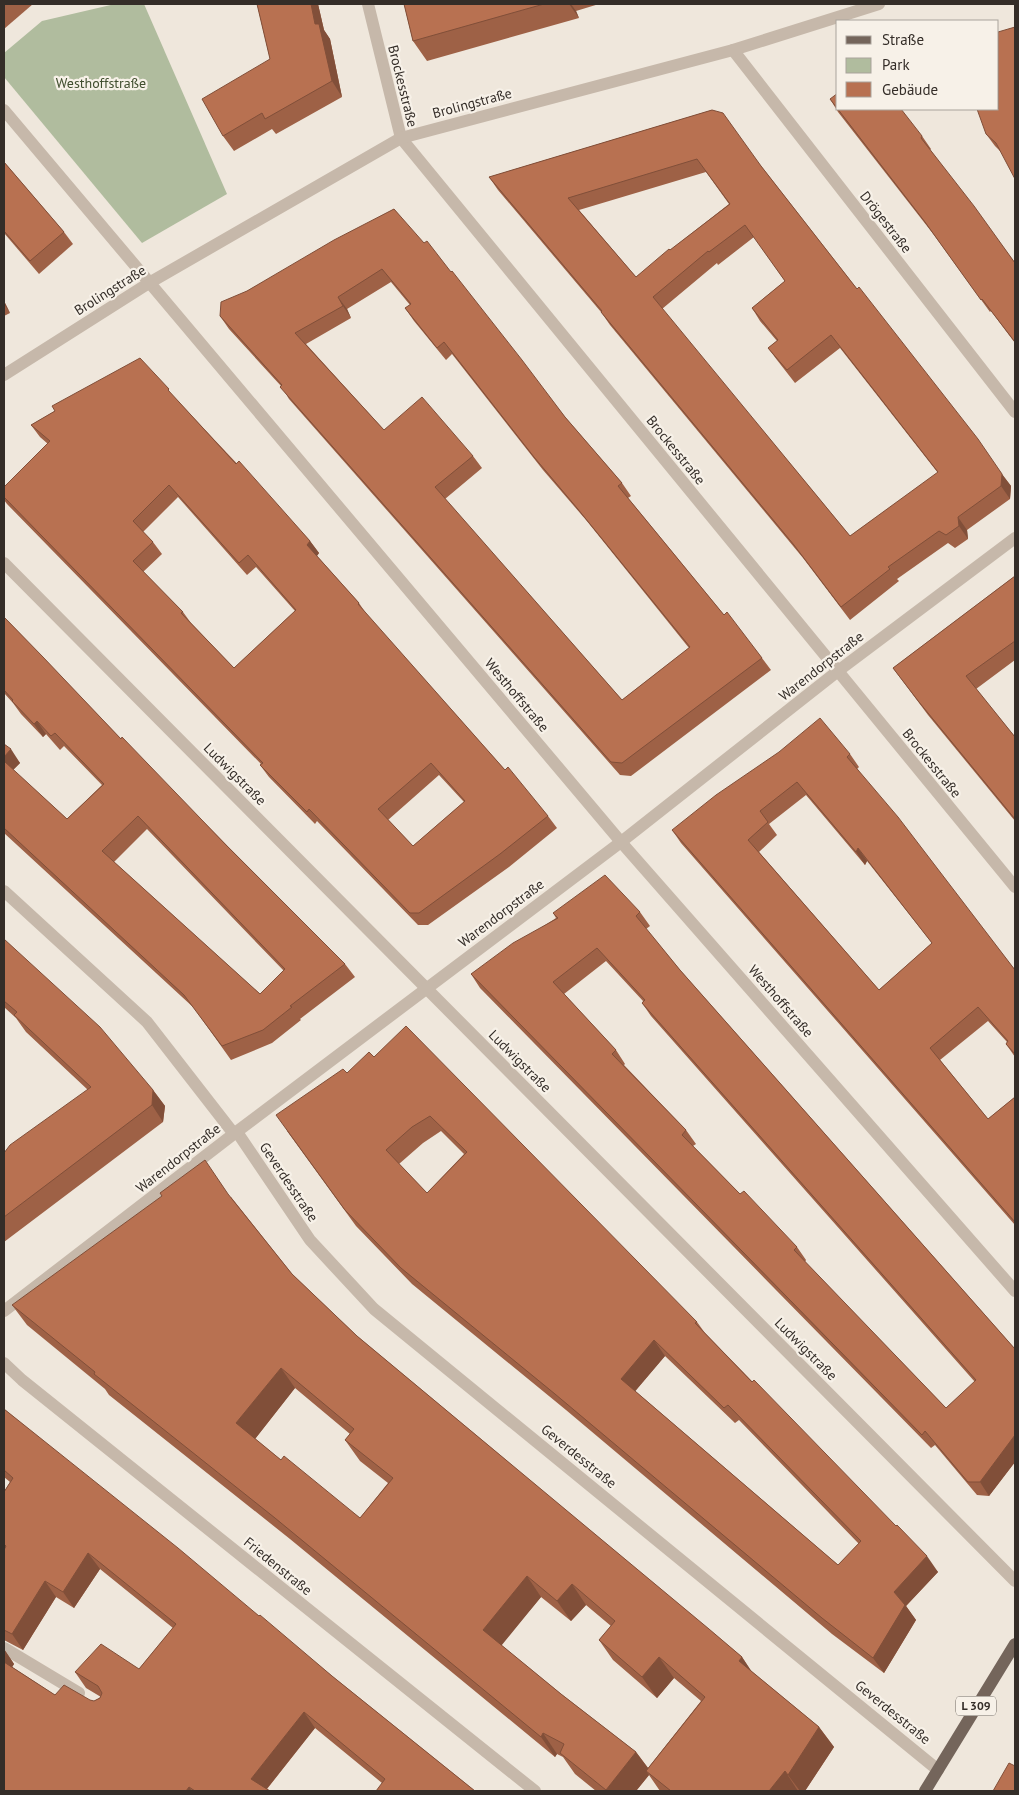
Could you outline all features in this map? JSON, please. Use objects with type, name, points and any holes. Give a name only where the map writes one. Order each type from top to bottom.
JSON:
[{"type":"main road","name":"L 309","points":[[925,1791],[1015,1644]]},
{"type":"street","name":"Brockesstraße","points":[[368,4],[401,138],[1015,887]]},
{"type":"street","name":"Brolingstraße","points":[[4,374],[149,283],[401,138],[733,50],[880,4]]},
{"type":"street","name":"Drögestraße","points":[[733,50],[1015,412]]},
{"type":"street","name":"Westhoffstraße","points":[[4,110],[621,842],[1015,1291]]},
{"type":"street","name":"Warendorpstraße","points":[[4,1311],[235,1133],[621,842],[838,671],[1015,538]]},
{"type":"street","name":"Ludwigstraße","points":[[4,563],[1015,1581]]},
{"type":"street","name":"Geverdesstraße","points":[[4,891],[147,1022],[235,1133],[310,1240],[374,1309],[938,1770]]},
{"type":"street","name":"Friedenstraße","points":[[4,1363],[22,1380],[535,1791]]},
{"type":"street","points":[[4,1648],[88,1699]]},
{"type":"green space","name":"Westhoffstraße","points":[[115,4],[144,4],[227,194],[142,243],[4,77],[4,53],[42,21]]},
{"type":"building","points":[[257,4],[311,4],[315,24],[319,24],[332,81],[265,119],[262,113],[223,136],[202,99],[270,59]]},
{"type":"building","points":[[404,4],[544,4],[413,41]]},
{"type":"building","points":[[1015,27],[1015,179],[996,143],[986,134],[977,110],[999,110],[999,32]]},
{"type":"building","points":[[836,94],[836,107],[830,99]]},
{"type":"building","points":[[712,110],[723,113],[761,166],[857,289],[859,287],[978,439],[1002,474],[1001,486],[958,517],[959,526],[946,535],[939,531],[888,567],[890,569],[841,607],[794,545],[489,177]],"holes":[[[697,159],[730,204],[669,249],[636,277],[568,198]],[[745,225],[785,281],[752,308],[778,340],[768,348],[787,370],[831,335],[938,472],[850,536],[653,297],[708,251]]]},
{"type":"building","points":[[838,110],[902,110],[922,136],[921,138],[1015,263],[1015,342],[981,300],[925,222]]},
{"type":"building","points":[[4,162],[64,232],[30,261],[4,231]]},
{"type":"building","points":[[394,209],[424,243],[427,241],[565,417],[622,483],[618,486],[724,615],[727,612],[762,658],[622,763],[611,762],[280,387],[282,385],[220,316],[221,302],[247,291],[334,240]],"holes":[[[382,269],[411,304],[405,308],[437,348],[444,342],[534,457],[690,647],[622,700],[435,487],[473,456],[422,397],[384,430],[295,333],[343,306],[338,297]]]},
{"type":"building","points":[[140,358],[236,464],[239,461],[310,541],[307,545],[358,604],[505,770],[508,767],[548,816],[500,854],[419,913],[410,913],[309,809],[307,812],[260,765],[263,763],[4,497],[4,487],[50,441],[31,425],[55,411],[52,406]],"holes":[[[169,485],[239,563],[248,555],[296,610],[234,668],[133,561],[153,542],[133,521]],[[431,763],[465,801],[413,846],[378,809]]]},
{"type":"building","points":[[1015,576],[1015,641],[966,676],[1015,737],[1015,819],[893,668]]},
{"type":"building","points":[[4,617],[121,739],[122,737],[345,964],[290,1006],[292,1007],[263,1030],[222,1046],[184,995],[4,828],[4,761],[67,819],[104,784],[55,733],[51,736],[37,721],[34,724],[4,690]],"holes":[[[138,816],[285,969],[260,994],[102,851]]]},
{"type":"building","points":[[820,718],[850,754],[847,757],[898,817],[1015,970],[1015,1054],[1006,1044],[1008,1041],[978,1007],[930,1048],[988,1119],[1015,1097],[1015,1222],[672,830],[716,795],[779,752]],"holes":[[[797,782],[856,852],[858,848],[932,943],[879,990],[748,840],[768,822],[760,811]]]},
{"type":"building","points":[[4,744],[11,749],[4,757]]},
{"type":"building","points":[[605,875],[640,912],[636,916],[680,970],[1015,1349],[1015,1435],[980,1482],[968,1482],[925,1431],[922,1435],[471,974],[513,943],[558,918],[553,913]],"holes":[[[597,948],[645,1000],[642,1003],[976,1380],[946,1408],[794,1250],[797,1247],[744,1191],[740,1194],[682,1135],[686,1130],[612,1054],[616,1050],[553,982]]]},
{"type":"building","points":[[4,939],[100,1027],[153,1090],[152,1105],[4,1217],[4,1153],[10,1145],[91,1087],[14,1015],[17,1012],[4,1001]]},
{"type":"building","points":[[406,1026],[697,1322],[695,1323],[752,1382],[754,1380],[927,1556],[894,1592],[905,1605],[873,1658],[822,1618],[555,1394],[401,1268],[345,1210],[276,1115],[343,1069],[347,1073],[369,1052],[374,1057]],"holes":[[[430,1116],[467,1152],[427,1193],[386,1150],[412,1127]],[[654,1340],[724,1408],[728,1405],[861,1541],[838,1565],[621,1379]]]},
{"type":"building","points":[[205,1160],[228,1194],[292,1274],[357,1336],[709,1629],[742,1657],[739,1661],[819,1727],[788,1775],[785,1771],[769,1791],[671,1791],[646,1771],[705,1697],[659,1657],[642,1677],[599,1640],[615,1621],[572,1584],[557,1601],[527,1576],[483,1630],[636,1752],[606,1790],[560,1753],[564,1744],[543,1733],[541,1737],[275,1518],[94,1374],[95,1372],[12,1305],[162,1196],[160,1193]],"holes":[[[281,1368],[354,1429],[345,1440],[393,1478],[360,1518],[284,1456],[281,1460],[236,1423]]]},
{"type":"building","points":[[4,1409],[178,1548],[332,1676],[475,1791],[376,1791],[385,1779],[304,1712],[251,1779],[270,1791],[195,1791],[189,1787],[186,1791],[4,1791],[4,1662],[55,1695],[64,1685],[94,1701],[100,1698],[102,1693],[98,1686],[75,1672],[101,1644],[139,1669],[176,1624],[88,1553],[63,1592],[45,1581],[12,1634],[4,1630],[4,1550],[6,1546],[4,1544],[4,1492],[13,1478],[4,1470]]},
{"type":"building","points":[[1009,1763],[1015,1766],[1015,1791],[993,1791]]}]
